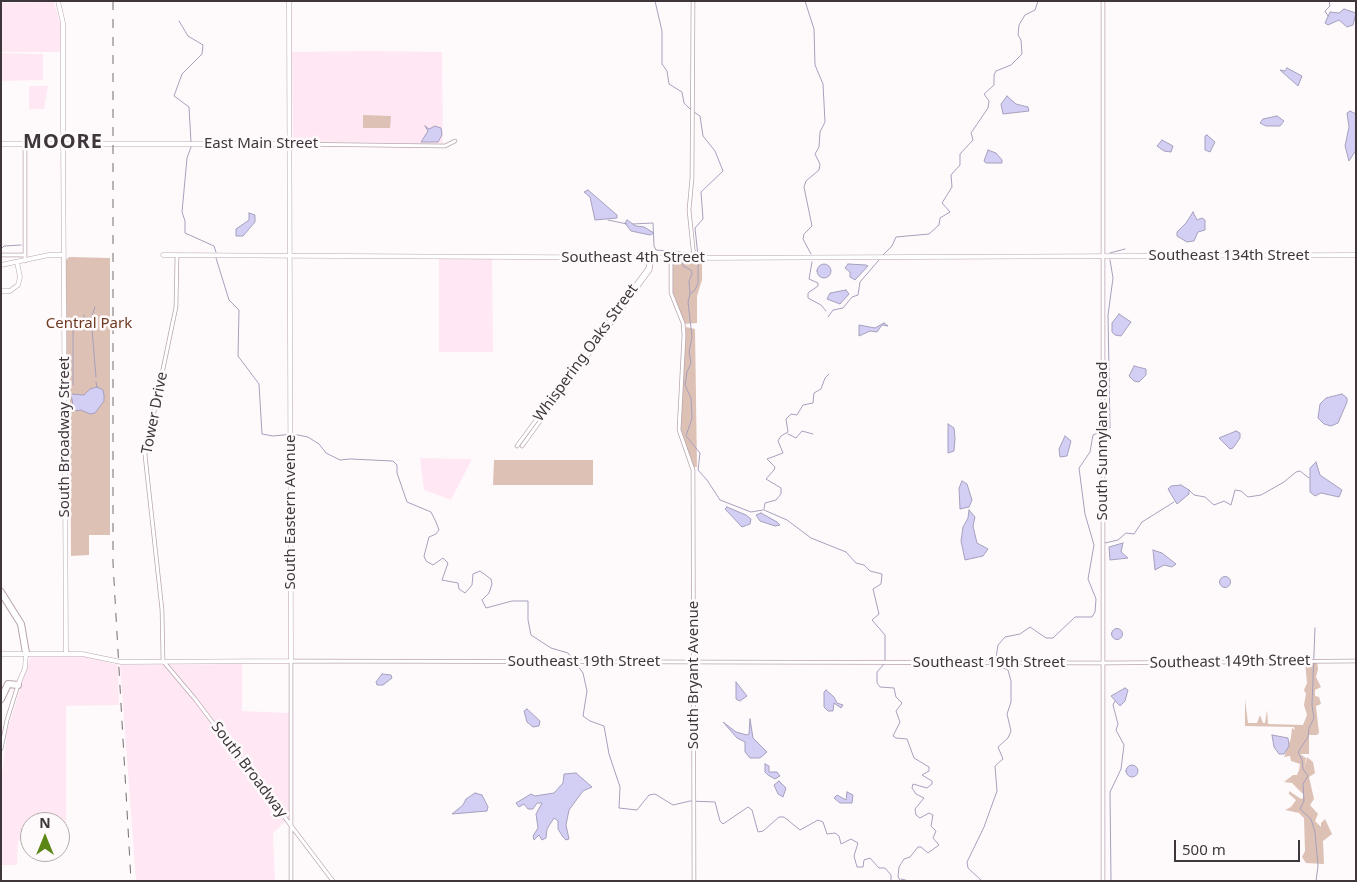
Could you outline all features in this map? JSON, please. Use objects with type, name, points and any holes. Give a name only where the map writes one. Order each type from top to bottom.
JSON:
[{"type":"highway","points":[[1,592],[21,624],[26,654]]},
{"type":"highway","points":[[1,699],[8,684],[18,685]]},
{"type":"main road","name":"South Broadway Street","points":[[58,1],[63,23],[66,654]]},
{"type":"main road","name":"South Eastern Avenue","points":[[289,1],[291,661]]},
{"type":"main road","name":"East Main Street","points":[[1,144],[289,144]]},
{"type":"main road","points":[[1,265],[64,255]]},
{"type":"main road","name":"Southeast 4th Street","points":[[163,255],[651,258],[1103,257]]},
{"type":"main road","name":"Southeast 134th Street","points":[[1103,257],[1356,255]]},
{"type":"main road","points":[[1,291],[10,291],[18,285],[20,278],[17,262]]},
{"type":"main road","name":"Southeast 19th Street","points":[[1,654],[85,654],[113,662],[291,661]]},
{"type":"main road","points":[[18,685],[25,668],[26,654]]},
{"type":"street","points":[[693,1],[693,112],[690,212],[694,258]]},
{"type":"street","name":"South Sunnylane Road","points":[[1103,1],[1104,881]]},
{"type":"street","name":"East Main Street","points":[[289,144],[445,146],[455,141]]},
{"type":"street","points":[[25,144],[25,260]]},
{"type":"street","points":[[1,255],[25,255]]},
{"type":"street","name":"Tower Drive","points":[[163,661],[162,610],[145,456],[176,307],[177,255]]},
{"type":"street","name":"Whispering Oaks Street","points":[[518,446],[648,268],[651,258]]},
{"type":"street","name":"Whispering Oaks Street","points":[[522,446],[650,270],[651,258]]},
{"type":"street","name":"South Bryant Avenue","points":[[671,258],[671,293],[683,323],[684,334],[679,430],[693,470],[694,881]]},
{"type":"street","name":"Southeast 149th Street","points":[[1103,663],[1356,660]]},
{"type":"street","name":"South Broadway","points":[[163,661],[180,679],[333,881]]},
{"type":"street","points":[[175,661],[171,666],[180,679]]},
{"type":"street","name":"Southeast 19th Street","points":[[291,661],[1103,663]]},
{"type":"street","name":"South Eastern Avenue","points":[[291,661],[291,881]]},
{"type":"street","points":[[1,749],[7,720],[18,685]]},
{"type":"shaded area","points":[[54,2],[61,26],[60,52],[1,52],[1,3]]},
{"type":"shaded area","points":[[1344,9],[1356,13],[1353,25],[1347,27],[1339,20],[1328,25],[1325,23],[1330,12],[1339,13]]},
{"type":"shaded area","points":[[292,52],[442,52],[443,144],[293,141]]},
{"type":"shaded area","points":[[1,53],[43,54],[43,80],[1,81]]},
{"type":"shaded area","points":[[1287,68],[1302,76],[1298,86],[1280,70],[1285,71]]},
{"type":"shaded area","points":[[29,86],[48,86],[44,109],[29,109]]},
{"type":"shaded area","points":[[1007,96],[1016,104],[1028,107],[1029,111],[1003,114],[1001,104]]},
{"type":"shaded area","points":[[1350,111],[1356,114],[1356,150],[1349,161],[1345,146],[1349,127],[1347,113]]},
{"type":"shaded area","points":[[1277,116],[1284,121],[1280,126],[1266,126],[1260,123],[1263,119]]},
{"type":"shaded area","points":[[425,126],[429,129],[435,126],[441,128],[442,135],[438,142],[421,142],[428,131]]},
{"type":"shaded area","points":[[1207,135],[1215,142],[1210,152],[1205,150],[1205,136]]},
{"type":"shaded area","points":[[1162,140],[1173,146],[1171,152],[1164,151],[1157,146]]},
{"type":"shaded area","points":[[988,150],[996,153],[1002,160],[1002,163],[986,163],[984,161]]},
{"type":"shaded area","points":[[588,190],[617,215],[617,218],[595,220],[590,197],[584,192]]},
{"type":"shaded area","points":[[1193,212],[1197,220],[1202,218],[1205,220],[1205,230],[1198,232],[1194,241],[1187,242],[1177,236],[1177,232]]},
{"type":"shaded area","points":[[249,213],[255,215],[255,222],[243,236],[236,236],[236,229],[249,220]]},
{"type":"shaded area","points":[[627,220],[636,226],[644,227],[654,233],[650,235],[631,231],[625,223]]},
{"type":"shaded area","points":[[439,258],[492,259],[493,352],[439,352]]},
{"type":"shaded area","points":[[821,264],[827,264],[831,271],[827,278],[821,278],[817,274],[817,268]]},
{"type":"shaded area","points":[[848,264],[868,266],[855,280],[850,277],[850,272],[845,268]]},
{"type":"shaded area","points":[[846,290],[849,294],[840,304],[827,299],[830,293]]},
{"type":"shaded area","points":[[1119,314],[1131,322],[1121,336],[1115,335],[1112,332],[1112,323]]},
{"type":"shaded area","points":[[884,323],[888,326],[882,325],[877,332],[870,331],[859,336],[859,325],[875,328]]},
{"type":"shaded area","points":[[1134,366],[1146,369],[1146,375],[1139,382],[1134,381],[1129,376]]},
{"type":"shaded area","points":[[97,387],[103,390],[104,401],[95,413],[90,414],[81,410],[74,411],[71,394],[84,395],[90,389]]},
{"type":"shaded area","points":[[1342,394],[1347,398],[1347,402],[1338,423],[1331,426],[1324,424],[1318,418],[1320,404],[1326,398]]},
{"type":"shaded area","points":[[948,424],[954,428],[955,438],[954,451],[948,453]]},
{"type":"shaded area","points":[[1236,431],[1240,433],[1240,438],[1233,448],[1230,449],[1219,438]]},
{"type":"shaded area","points":[[1065,436],[1071,441],[1067,456],[1060,457],[1059,449]]},
{"type":"shaded area","points":[[420,458],[472,459],[451,500],[424,490]]},
{"type":"shaded area","points":[[1316,462],[1320,475],[1342,490],[1339,497],[1321,493],[1315,496],[1310,492],[1310,468]]},
{"type":"shaded area","points":[[962,481],[967,484],[972,500],[969,507],[960,509],[959,488]]},
{"type":"shaded area","points":[[1181,485],[1189,490],[1189,494],[1177,504],[1168,489],[1171,486]]},
{"type":"shaded area","points":[[727,507],[746,515],[751,519],[750,524],[742,527],[725,509]]},
{"type":"shaded area","points":[[969,510],[975,517],[973,526],[977,543],[988,549],[983,556],[965,560],[961,541],[963,527],[968,518]]},
{"type":"shaded area","points":[[761,513],[780,525],[775,526],[760,521],[756,515]]},
{"type":"shaded area","points":[[1123,543],[1121,552],[1128,558],[1110,560],[1109,547]]},
{"type":"shaded area","points":[[1153,550],[1162,553],[1176,564],[1172,567],[1164,565],[1155,570]]},
{"type":"shaded area","points":[[1225,576],[1231,582],[1225,588],[1219,582]]},
{"type":"shaded area","points":[[1117,628],[1123,634],[1117,640],[1111,634]]},
{"type":"shaded area","points":[[30,657],[86,657],[118,665],[119,705],[66,706],[66,812],[20,812],[20,841],[18,841],[17,865],[1,865],[1,784],[7,731]]},
{"type":"shaded area","points":[[242,664],[242,711],[289,713],[289,818],[273,833],[275,881],[136,881],[120,665]]},
{"type":"shaded area","points":[[382,674],[391,675],[392,678],[383,685],[377,685],[376,682]]},
{"type":"shaded area","points":[[736,682],[747,696],[740,701],[736,699]]},
{"type":"shaded area","points":[[1125,688],[1128,690],[1125,701],[1120,706],[1111,696]]},
{"type":"shaded area","points":[[826,690],[834,697],[837,703],[843,705],[841,708],[834,703],[833,711],[828,711],[824,707],[824,692]]},
{"type":"shaded area","points":[[527,709],[540,721],[539,726],[533,727],[527,722],[524,711]]},
{"type":"shaded area","points":[[750,719],[753,738],[767,752],[760,758],[750,758],[745,752],[745,742],[737,738],[723,722],[736,732],[747,735],[749,734]]},
{"type":"shaded area","points":[[1272,735],[1288,738],[1289,746],[1284,754],[1279,754],[1274,747]]},
{"type":"shaded area","points":[[765,764],[769,766],[769,772],[777,772],[780,776],[775,779],[768,775],[765,772]]},
{"type":"shaded area","points":[[1132,765],[1138,771],[1132,777],[1126,771]]},
{"type":"shaded area","points":[[576,773],[592,787],[583,791],[569,810],[566,825],[569,839],[566,840],[563,837],[558,829],[558,821],[554,818],[547,829],[546,838],[542,840],[539,835],[534,840],[533,836],[538,828],[536,814],[542,803],[537,803],[533,809],[528,809],[524,804],[519,807],[516,803],[531,794],[535,796],[554,793],[563,783],[564,774]]},
{"type":"shaded area","points":[[779,781],[786,788],[783,797],[778,794],[774,785]]},
{"type":"shaded area","points":[[847,792],[853,795],[852,803],[840,803],[834,798],[837,795],[846,800]]},
{"type":"shaded area","points":[[475,793],[482,795],[488,807],[487,811],[452,814],[463,805],[466,799]]},
{"type":"green space","points":[[363,115],[391,116],[390,128],[363,128]]},
{"type":"green space","name":"Central Park","points":[[69,257],[110,258],[110,535],[89,535],[89,555],[71,556],[70,391],[67,361],[66,290],[66,260]]},
{"type":"green space","points":[[702,260],[702,280],[697,296],[697,323],[684,324],[673,295],[672,261]]},
{"type":"green space","points":[[686,327],[695,329],[697,467],[694,467],[680,432]]},
{"type":"green space","points":[[494,460],[593,460],[593,485],[493,485]]},
{"type":"green space","points":[[1305,662],[1317,662],[1316,677],[1321,687],[1315,690],[1315,696],[1319,697],[1321,704],[1316,706],[1319,733],[1317,735],[1309,735],[1309,754],[1300,754],[1306,758],[1304,769],[1307,757],[1313,762],[1315,773],[1309,777],[1314,799],[1310,805],[1318,814],[1315,821],[1321,827],[1321,823],[1325,819],[1332,834],[1323,841],[1324,864],[1306,863],[1302,857],[1305,851],[1304,818],[1299,813],[1285,810],[1291,807],[1296,800],[1289,794],[1289,791],[1301,799],[1303,798],[1303,794],[1292,783],[1284,782],[1293,775],[1297,775],[1299,770],[1300,764],[1291,761],[1290,756],[1284,757],[1291,738],[1292,728],[1295,730],[1294,727],[1245,726],[1245,699],[1248,723],[1257,723],[1260,715],[1263,723],[1265,723],[1267,710],[1268,724],[1303,725],[1307,715],[1304,705],[1306,694],[1304,690],[1307,683]]},
{"type":"waterway","points":[[655,1],[662,31],[662,64],[667,71],[669,84],[682,92],[684,103],[691,110]]},
{"type":"waterway","points":[[805,1],[814,29],[815,65],[823,84],[825,122],[820,132],[819,147],[815,154],[820,164],[819,170],[806,181],[804,187],[812,226],[804,234],[803,239],[811,254]]},
{"type":"waterway","points":[[882,256],[892,246],[896,237],[929,234],[939,225],[940,218],[950,212],[942,203],[952,187],[951,175],[960,165],[960,154],[973,140],[971,133],[988,108],[989,101],[984,94],[994,85],[996,71],[1011,65],[1022,54],[1021,40],[1018,35],[1019,25],[1025,15],[1035,10],[1038,1]]},
{"type":"waterway","points":[[1328,16],[1325,11],[1330,6],[1329,1]]},
{"type":"waterway","points":[[179,21],[188,36],[203,45],[202,54],[182,74],[174,96],[189,107],[191,142]]},
{"type":"waterway","points":[[694,112],[700,116],[703,136],[715,151],[723,171],[701,192],[703,219],[695,228],[698,256]]},
{"type":"waterway","points":[[191,147],[187,158],[182,212],[185,221],[185,233],[214,246],[216,252]]},
{"type":"waterway","points":[[608,220],[627,224]]},
{"type":"waterway","points":[[633,224],[653,223],[654,246],[656,250],[681,252],[683,255]]},
{"type":"waterway","points":[[1,249],[4,246],[21,245]]},
{"type":"waterway","points":[[1110,253],[1125,249]]},
{"type":"waterway","points":[[216,258],[229,300],[239,310],[238,356],[259,384],[262,434],[273,436],[293,434],[308,437],[319,444],[326,453],[340,460],[393,461],[397,465],[397,473],[407,502],[431,512],[436,522],[439,530],[436,534],[429,537],[424,556],[426,561],[433,565],[443,558],[448,563],[442,580],[458,583],[459,589],[465,593],[472,585],[473,574],[480,571],[491,579],[492,584],[489,593],[482,600],[486,608],[512,601],[528,601],[528,620],[531,635],[551,648],[568,653],[583,673],[587,691],[583,716],[590,721],[604,726],[609,754],[620,787],[619,808],[637,810],[649,795],[655,794],[673,805],[690,801],[715,802],[720,821],[723,824],[748,807],[752,810],[758,832],[763,831],[779,817],[784,817],[800,830],[818,820],[823,822],[827,834],[835,833],[839,836],[841,844],[851,839],[858,843],[854,856],[857,867],[863,867],[864,860],[870,858],[879,868],[885,868],[891,875],[891,881]]},
{"type":"waterway","points":[[828,317],[833,310],[843,308],[852,297],[858,295],[860,282],[879,260]]},
{"type":"waterway","points":[[982,881],[968,868],[967,862],[984,827],[997,791],[995,766],[1003,759],[998,747],[1008,738],[1011,731],[1007,714],[1011,702],[1011,681],[1008,670],[995,664],[998,645],[1005,637],[1020,634],[1030,627],[1046,638],[1053,638],[1075,617],[1092,617],[1095,612],[1096,599],[1088,579],[1094,545],[1085,514],[1079,468],[1090,452],[1093,435],[1110,428],[1108,315],[1113,278],[1110,260]]},
{"type":"waterway","points":[[682,261],[683,266],[691,270],[692,274],[689,281],[690,294]]},
{"type":"waterway","points":[[698,261],[698,283],[695,290],[690,294],[688,302],[692,337],[689,352],[691,363],[685,385],[691,398],[692,418],[686,436],[700,453],[698,470],[720,500],[751,512],[763,510]]},
{"type":"waterway","points":[[812,262],[809,279],[818,283],[818,286],[808,293],[808,298],[821,305],[826,311]]},
{"type":"waterway","points":[[95,307],[91,319],[94,324],[92,329],[96,377]]},
{"type":"waterway","points":[[73,385],[73,328],[84,318],[84,315]]},
{"type":"waterway","points":[[764,509],[765,503],[776,500],[781,494],[781,488],[766,479],[775,467],[767,459],[783,453],[778,441],[781,436],[788,432],[786,419],[791,414],[797,415],[803,405],[813,403],[814,393],[821,389],[825,378],[829,374]]},
{"type":"waterway","points":[[96,382],[97,387]]},
{"type":"waterway","points":[[788,434],[796,438],[802,431],[813,434]]},
{"type":"waterway","points":[[1189,490],[1194,495],[1205,497],[1214,505],[1224,501],[1231,505],[1235,490],[1241,491],[1248,497],[1261,495],[1284,482],[1296,472],[1300,471],[1309,478]]},
{"type":"waterway","points":[[1105,543],[1118,540],[1126,533],[1134,534],[1142,522],[1174,502]]},
{"type":"waterway","points":[[764,510],[787,520],[811,538],[846,552],[856,563],[864,565],[870,571],[882,574],[881,584],[873,589],[879,614],[872,620],[885,635],[885,660]]},
{"type":"waterway","points":[[1315,628],[1312,705],[1314,718],[1309,728],[1308,737],[1298,752],[1302,760],[1303,769],[1308,776],[1303,784],[1304,801],[1300,809],[1311,819],[1315,832],[1318,866],[1316,881]]},
{"type":"waterway","points":[[884,664],[877,672],[877,683],[880,687],[894,688],[896,697],[902,703],[896,711],[900,722],[893,736],[907,739],[914,758],[929,767],[929,771],[922,775],[932,781],[932,784],[927,788],[913,784],[912,788],[916,794],[924,798],[915,809],[916,815],[920,818],[929,813],[933,815],[931,826],[936,831],[933,838],[939,845],[928,853],[921,847],[918,847],[910,857],[904,859],[899,867],[898,877],[900,880]]},
{"type":"waterway","points":[[1111,881],[1110,792],[1121,769],[1124,745],[1116,730],[1118,724],[1113,705],[1115,701]]},
{"type":"waterway","points":[[901,879],[909,881]]},
{"type":"railway","points":[[113,1],[113,563],[131,881]]},
{"type":"district","name":"MOORE","points":[[63,142]]}]
